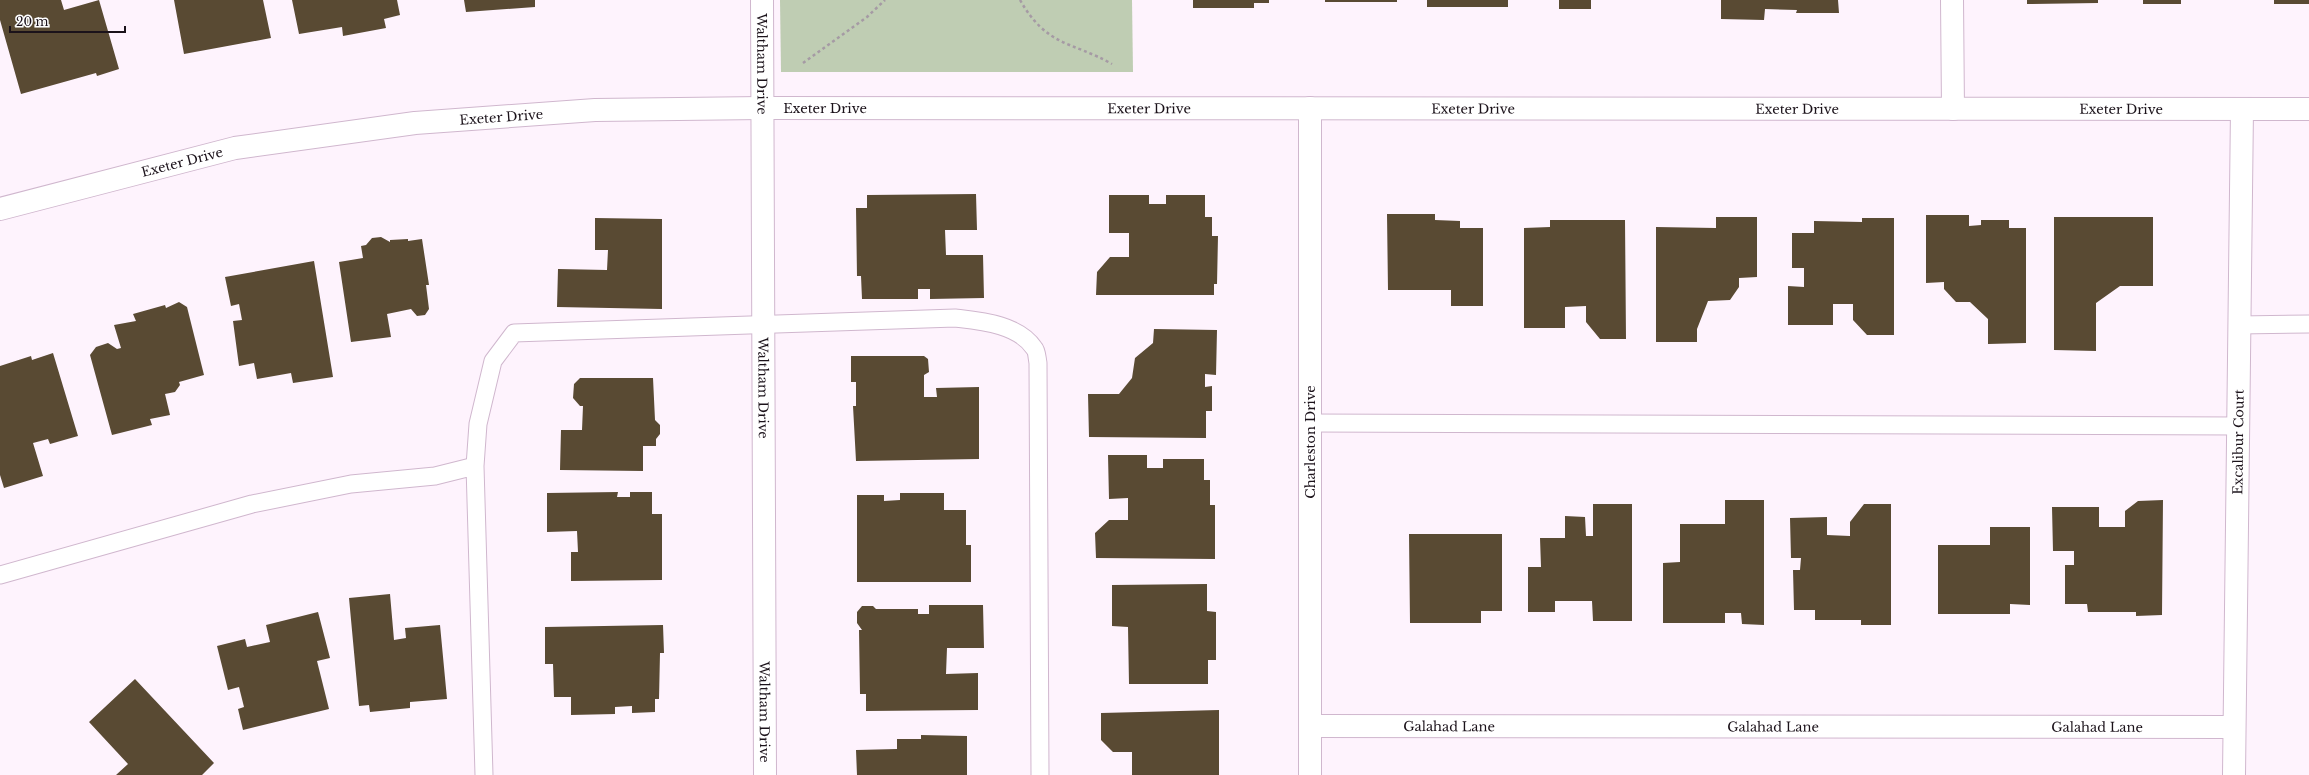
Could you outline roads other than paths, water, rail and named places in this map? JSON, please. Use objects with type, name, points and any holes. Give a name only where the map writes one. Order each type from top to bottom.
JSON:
[{"type":"street","name":"Waltham Drive","points":[[762,0],[765,775]]},
{"type":"street","points":[[1952,0],[1953,109]]},
{"type":"street","name":"Exeter Drive","points":[[0,209],[235,148],[415,122],[595,110],[762,108],[2309,109]]},
{"type":"street","name":"Charleston Drive","points":[[1310,108],[1310,775]]},
{"type":"street","name":"Excalibur Court","points":[[2234,775],[2242,109]]},
{"type":"street","name":"Galahad Lane","points":[[1311,726],[2234,727]]},
{"type":"lane","points":[[484,775],[475,466],[478,424],[493,361],[514,334],[955,318],[986,321],[1019,334],[1034,348],[1038,363],[1040,775]]},
{"type":"lane","points":[[2239,325],[2309,324]]},
{"type":"lane","points":[[1310,423],[2238,426]]},
{"type":"lane","points":[[0,575],[252,504],[351,484],[435,476],[475,466]]}]
